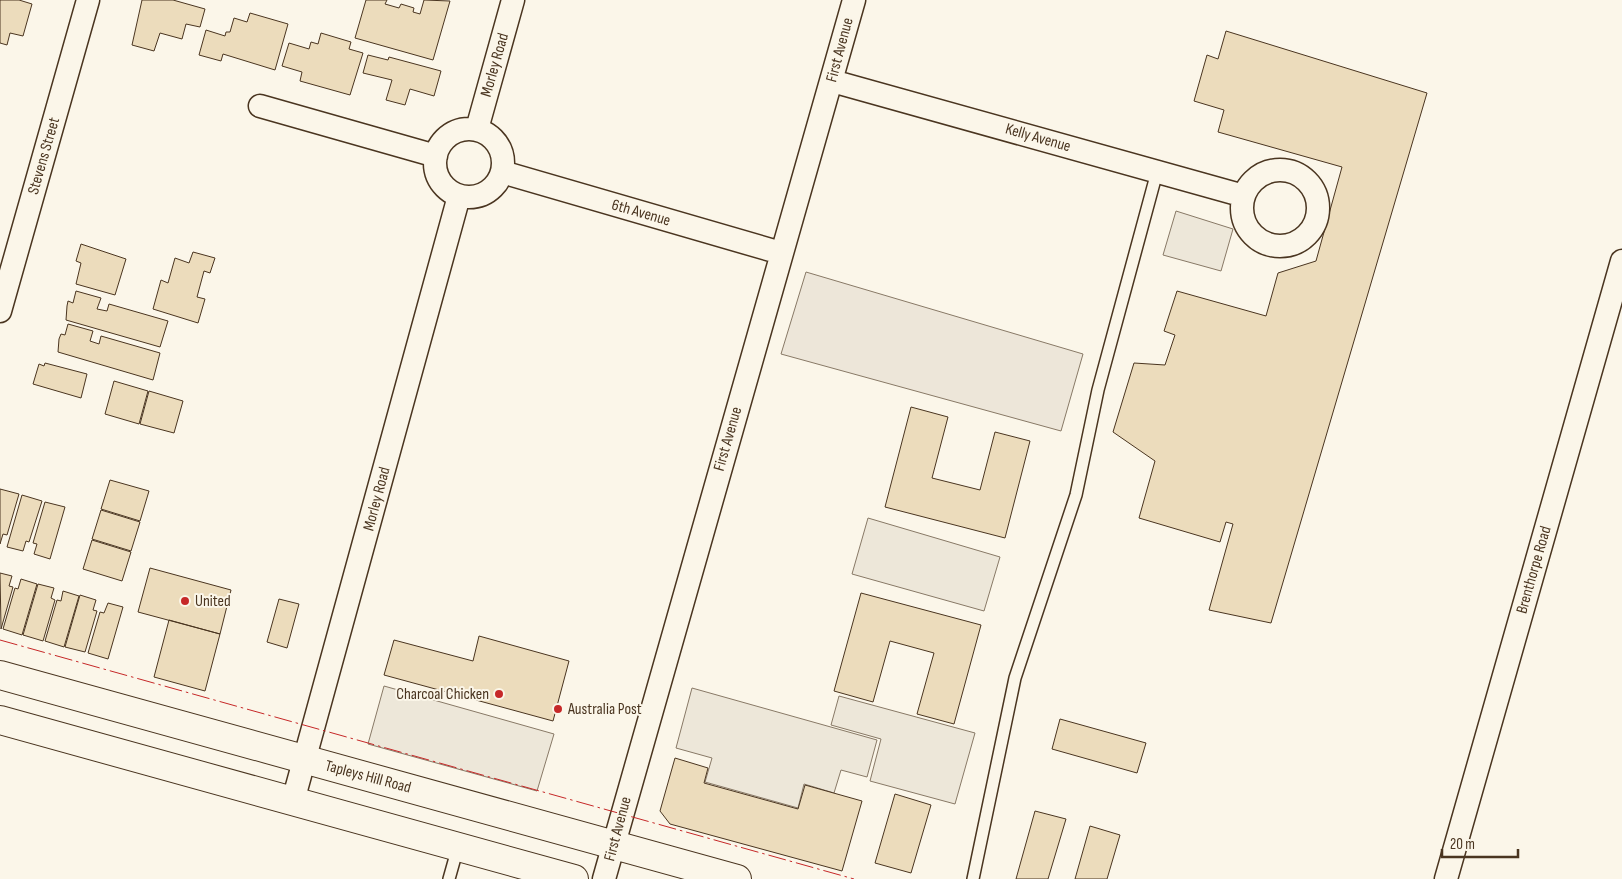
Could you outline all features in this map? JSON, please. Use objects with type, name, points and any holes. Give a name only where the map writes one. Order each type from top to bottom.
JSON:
[{"type":"main road","name":"Tapleys Hill Road","points":[[0,675],[614,845],[686,872],[737,879]]},
{"type":"main road","points":[[0,720],[574,879]]},
{"type":"street","name":"Stevens Street","points":[[0,311],[6,268],[88,0]]},
{"type":"street","name":"Morley Road","points":[[477,129],[514,0]]},
{"type":"street","name":"First Avenue","points":[[604,879],[854,0]]},
{"type":"street","name":"Kelly Avenue","points":[[832,81],[1244,196]]},
{"type":"street","points":[[260,106],[436,156]]},
{"type":"street","points":[[464,129],[477,129],[494,139],[501,152],[502,172],[490,190],[479,196],[459,196],[442,184],[437,174],[436,156],[442,141],[452,133],[464,129]]},
{"type":"street","name":"6th Avenue","points":[[502,172],[781,253]]},
{"type":"street","name":"Morley Road","points":[[294,801],[459,196]]},
{"type":"street","name":"Brenthorpe Road","points":[[1446,879],[1622,261]]},
{"type":"lane","points":[[973,879],[1015,678],[1076,495],[1098,390],[1157,172]]},
{"type":"lane","points":[[449,879],[458,847]]},
{"type":"shaded area","points":[[1176,211],[1233,229],[1221,271],[1163,255]]},
{"type":"shaded area","points":[[806,272],[1083,354],[1061,431],[781,354]]},
{"type":"shaded area","points":[[868,518],[1000,557],[984,611],[852,574]]},
{"type":"shaded area","points":[[384,686],[554,734],[537,791],[368,744]]},
{"type":"shaded area","points":[[692,688],[877,740],[867,777],[841,770],[834,793],[804,784],[798,808],[705,782],[712,758],[676,748]]},
{"type":"shaded area","points":[[839,696],[975,733],[955,804],[870,781],[881,739],[831,725]]},
{"type":"building","points":[[0,0],[19,0],[32,4],[23,36],[10,33],[7,45],[0,43]]},
{"type":"building","points":[[142,0],[173,0],[205,9],[200,27],[186,24],[182,39],[160,33],[154,51],[132,45]]},
{"type":"building","points":[[366,0],[387,0],[385,4],[399,8],[401,4],[414,8],[413,12],[420,14],[424,0],[450,1],[433,60],[355,38]]},
{"type":"building","points":[[250,13],[288,24],[275,70],[223,54],[221,61],[199,55],[206,30],[225,36],[226,32],[230,32],[234,18],[247,22]]},
{"type":"building","points":[[1226,31],[1427,93],[1271,623],[1209,610],[1233,524],[1226,522],[1220,542],[1139,518],[1155,461],[1113,432],[1134,363],[1165,365],[1175,335],[1164,331],[1177,291],[1266,316],[1278,273],[1316,261],[1342,167],[1218,132],[1224,110],[1194,101],[1207,55],[1218,59]]},
{"type":"building","points":[[321,33],[351,42],[349,49],[363,53],[350,95],[300,81],[302,72],[282,66],[289,43],[309,49],[311,42],[318,44]]},
{"type":"building","points":[[368,55],[388,60],[389,57],[441,71],[434,96],[410,89],[405,105],[386,100],[392,80],[363,73]]},
{"type":"building","points":[[81,244],[126,259],[115,295],[76,284],[81,263],[76,261]]},
{"type":"building","points":[[193,252],[215,258],[210,273],[204,271],[197,297],[205,299],[198,323],[153,309],[161,280],[168,283],[175,258],[189,263]]},
{"type":"building","points":[[76,291],[101,298],[97,309],[107,311],[109,304],[168,321],[160,347],[66,320],[68,301],[73,303]]},
{"type":"building","points":[[68,324],[93,331],[90,341],[99,344],[101,336],[160,353],[153,380],[58,352],[59,339],[61,334],[65,335]]},
{"type":"building","points":[[45,363],[87,374],[81,398],[33,384],[39,364],[44,366]]},
{"type":"building","points":[[114,381],[148,391],[139,424],[105,414]]},
{"type":"building","points":[[149,391],[183,401],[174,433],[140,424]]},
{"type":"building","points":[[911,407],[948,417],[932,478],[980,490],[995,432],[1030,441],[1005,538],[885,507]]},
{"type":"building","points":[[110,480],[149,491],[140,521],[101,509]]},
{"type":"building","points":[[0,489],[19,494],[7,535],[3,534],[0,544]]},
{"type":"building","points":[[22,495],[42,501],[29,542],[26,541],[23,551],[7,547]]},
{"type":"building","points":[[45,502],[65,507],[50,559],[34,554],[37,544],[33,543]]},
{"type":"building","points":[[101,510],[140,522],[131,551],[92,539]]},
{"type":"building","points":[[92,540],[131,552],[122,581],[83,569]]},
{"type":"building","name":"United","points":[[150,568],[231,590],[220,634],[138,612]]},
{"type":"building","points":[[0,573],[12,576],[9,586],[13,587],[1,629]]},
{"type":"building","points":[[21,579],[37,584],[22,635],[3,629],[15,588],[18,589]]},
{"type":"building","points":[[38,584],[54,588],[51,598],[55,600],[43,641],[23,635]]},
{"type":"building","points":[[63,591],[79,596],[64,647],[45,641],[57,600],[61,601]]},
{"type":"building","points":[[861,593],[981,625],[954,724],[917,714],[934,653],[890,641],[873,702],[834,691]]},
{"type":"building","points":[[80,595],[96,600],[93,610],[97,611],[85,652],[65,647]]},
{"type":"building","points":[[279,599],[299,604],[287,648],[267,642]]},
{"type":"building","points":[[108,603],[123,607],[108,659],[88,653],[100,612],[104,613]]},
{"type":"building","points":[[169,620],[220,634],[205,691],[154,677]]},
{"type":"building","points":[[479,636],[569,661],[553,721],[384,675],[394,640],[473,661]]},
{"type":"building","points":[[1060,719],[1146,743],[1137,773],[1052,749]]},
{"type":"building","points":[[675,758],[708,768],[704,783],[798,809],[805,785],[862,801],[842,871],[670,824],[660,811]]},
{"type":"building","points":[[895,794],[931,805],[911,873],[875,863]]},
{"type":"building","points":[[1035,811],[1066,819],[1048,879],[1016,879]]},
{"type":"building","points":[[1090,826],[1120,835],[1107,879],[1075,879]]},
{"type":"power","points":[[0,640],[854,879]]},
{"type":"place","name":"United","points":[[185,601]]},
{"type":"place","name":"Charcoal Chicken","points":[[499,694]]},
{"type":"place","name":"Australia Post","points":[[558,709]]}]
